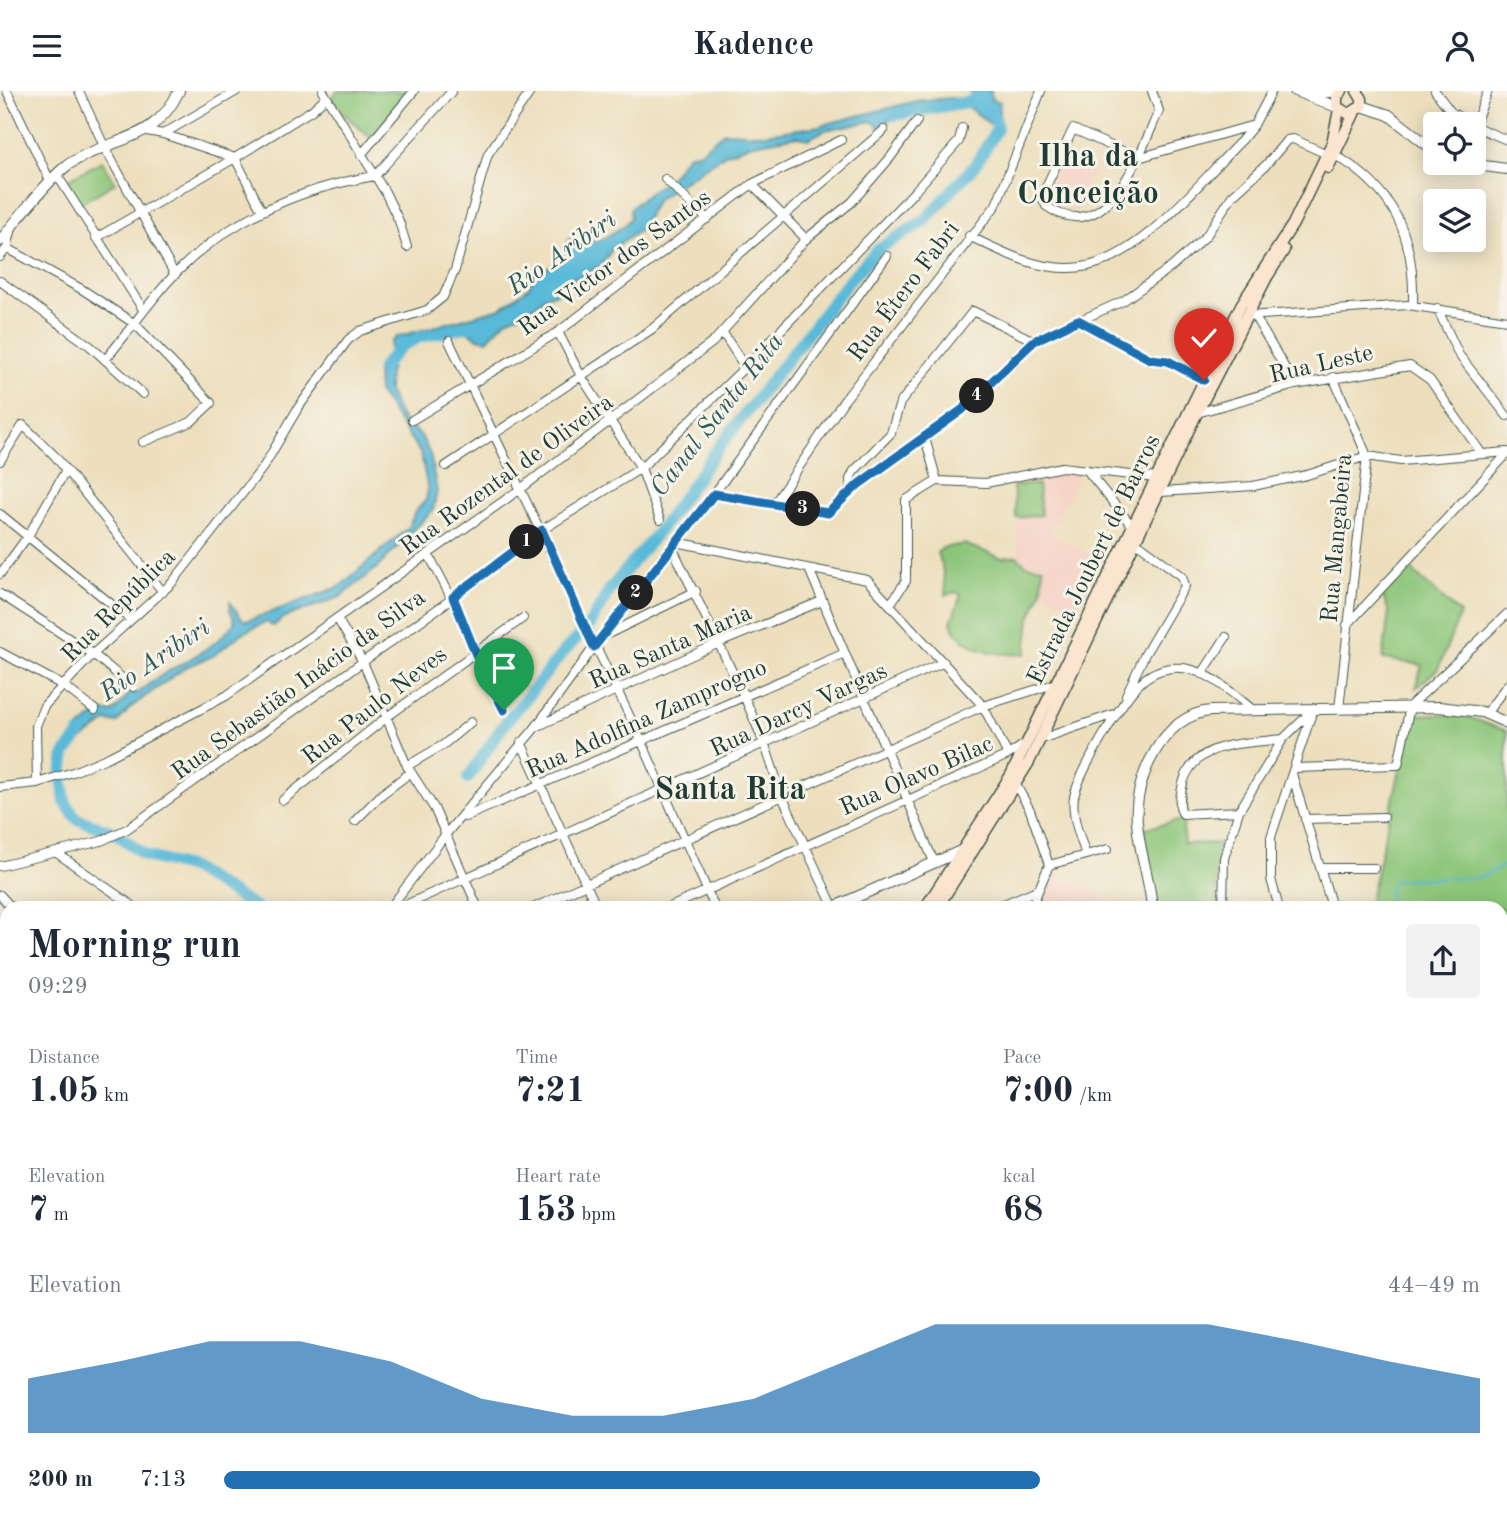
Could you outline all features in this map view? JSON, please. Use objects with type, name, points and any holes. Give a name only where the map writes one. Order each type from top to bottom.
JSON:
[{"type":"main road","name":"Estrada Joubert de Barros","points":[[941,901],[965,849],[1011,775],[1241,305],[1293,224],[1331,155],[1341,92]]},
{"type":"main road","name":"Estrada Joubert de Barros","points":[[931,901],[955,873],[1016,785],[1041,739],[1197,413],[1293,237],[1359,99]]},
{"type":"main road","points":[[1338,108],[1359,99]]},
{"type":"street","points":[[7,91],[53,178],[144,311]]},
{"type":"street","points":[[79,91],[105,148],[175,275]]},
{"type":"street","points":[[0,257],[12,227],[53,178],[85,155],[147,131],[166,115],[179,91]]},
{"type":"street","points":[[163,134],[237,91]]},
{"type":"street","points":[[361,155],[414,91]]},
{"type":"street","points":[[105,360],[175,275],[223,233],[262,211],[304,194],[375,176],[452,91]]},
{"type":"street","name":"Rua República","points":[[37,783],[37,719],[44,706],[93,654],[163,592],[264,466],[298,408],[348,340],[360,331],[427,310],[443,297],[456,270],[488,154],[531,91]]},
{"type":"street","name":"Rua Étero Fabri","points":[[774,504],[844,402],[999,198],[1041,91]]},
{"type":"street","points":[[1152,91],[1158,111],[1138,158],[1118,194],[1094,214],[1077,217],[1049,209],[1042,197],[1073,129],[1138,158],[1254,125]]},
{"type":"street","points":[[969,236],[1030,263],[1062,268],[1099,263],[1116,256],[1148,233],[1254,125],[1272,91]]},
{"type":"street","points":[[1296,91],[1341,92]]},
{"type":"street","points":[[1296,91],[1338,108]]},
{"type":"street","points":[[1435,91],[1451,112]]},
{"type":"street","points":[[1479,112],[1488,91]]},
{"type":"street","points":[[96,238],[312,110],[324,94],[375,176],[399,221],[407,247]]},
{"type":"street","points":[[1359,99],[1389,115],[1423,142]]},
{"type":"street","name":"Rua Rozental de Oliveira","points":[[0,787],[37,783],[73,772],[109,757],[226,696],[338,620],[522,488],[612,422],[723,333],[806,239],[852,202],[890,158],[916,121]]},
{"type":"street","name":"Rua Sebastião Inácio da Silva","points":[[0,866],[58,854],[127,829],[363,662],[542,530],[641,468],[745,367],[915,191],[959,141],[962,128]]},
{"type":"street","points":[[446,466],[652,329],[884,130]]},
{"type":"street","points":[[147,131],[235,158],[262,211]]},
{"type":"street","points":[[1486,131],[1507,140]]},
{"type":"street","points":[[714,494],[828,513],[851,491],[962,410],[1034,341],[1123,301],[1189,252],[1206,236],[1232,196],[1266,165],[1287,140],[1293,139],[1353,165],[1371,182],[1399,221],[1409,241],[1413,266],[1413,305]]},
{"type":"street","name":"Rua Victor dos Santos","points":[[412,420],[558,332],[752,184],[841,140]]},
{"type":"street","points":[[1486,166],[1507,169]]},
{"type":"street","points":[[665,179],[707,219]]},
{"type":"street","points":[[752,184],[806,239]]},
{"type":"street","points":[[3,244],[83,290],[135,324],[211,403],[191,422],[143,442]]},
{"type":"street","points":[[395,901],[446,834],[463,818],[521,742],[535,728],[594,647],[714,494],[887,256]]},
{"type":"street","points":[[0,281],[105,360],[143,394]]},
{"type":"street","points":[[1295,385],[1251,316],[1345,307],[1413,305],[1507,320]]},
{"type":"street","points":[[1437,308],[1458,355],[1507,416]]},
{"type":"street","points":[[851,491],[850,479],[854,471],[891,433],[900,403],[973,311],[1034,341]]},
{"type":"street","points":[[1078,320],[1150,359],[1168,361],[1204,380]]},
{"type":"street","points":[[558,332],[581,376],[641,468],[660,520]]},
{"type":"street","points":[[723,333],[745,367]]},
{"type":"street","points":[[449,341],[641,740],[712,901]]},
{"type":"street","name":"Rua Leste","points":[[1197,413],[1295,385],[1333,377],[1412,367],[1430,380],[1482,454]]},
{"type":"street","name":"Rua Mangabeira","points":[[1333,377],[1367,456],[1339,709]]},
{"type":"street","points":[[0,461],[23,425],[66,470],[163,592]]},
{"type":"street","points":[[925,438],[937,481]]},
{"type":"street","points":[[1161,492],[1253,486],[1307,475],[1367,456],[1401,461],[1507,453]]},
{"type":"street","points":[[1347,625],[1507,453]]},
{"type":"street","points":[[891,603],[906,581],[906,500],[937,481],[986,483],[1062,467],[1156,478]]},
{"type":"street","points":[[1086,469],[1132,526]]},
{"type":"street","points":[[0,574],[28,536],[66,470]]},
{"type":"street","points":[[0,514],[131,620]]},
{"type":"street","points":[[1125,703],[1130,682],[1185,582],[1182,576],[1136,541]]},
{"type":"street","points":[[674,544],[867,580],[983,706],[1008,755]]},
{"type":"street","points":[[674,544],[744,696],[765,745],[782,796],[830,901]]},
{"type":"street","points":[[428,554],[453,597],[475,652],[504,710]]},
{"type":"street","points":[[809,569],[934,862],[955,873]]},
{"type":"street","points":[[601,638],[696,591]]},
{"type":"street","points":[[0,594],[93,654],[133,687]]},
{"type":"street","name":"Rua Santa Maria","points":[[535,728],[719,643],[822,601]]},
{"type":"street","points":[[1293,771],[1395,766],[1401,761],[1410,706],[1507,614]]},
{"type":"street","name":"Rua Paulo Neves","points":[[283,800],[387,717],[523,618]]},
{"type":"street","points":[[338,620],[363,662],[409,769],[446,834],[475,901]]},
{"type":"street","points":[[1202,674],[1226,637]]},
{"type":"street","points":[[0,652],[64,686],[95,710]]},
{"type":"street","name":"Rua Adolfina Zamprogno","points":[[463,818],[845,653]]},
{"type":"street","name":"Rua Darcy Vargas","points":[[415,901],[865,700],[944,662]]},
{"type":"street","points":[[1086,855],[1074,817],[1074,797],[1117,713],[1139,684],[1156,672],[1184,669],[1202,674],[1252,709]]},
{"type":"street","points":[[548,901],[983,706],[1057,683]]},
{"type":"street","points":[[1486,714],[1507,685]]},
{"type":"street","points":[[1151,901],[1136,821],[1139,798],[1153,756],[1168,732],[1187,716],[1199,712],[1252,709],[1312,712],[1410,706],[1464,708],[1507,723]]},
{"type":"street","points":[[1223,901],[1224,858],[1239,811],[1283,739],[1312,712]]},
{"type":"street","points":[[1277,901],[1271,879],[1271,837],[1312,712]]},
{"type":"street","points":[[1041,739],[1117,713]]},
{"type":"street","points":[[355,821],[409,769],[471,722]]},
{"type":"street","points":[[1239,811],[1185,815],[1180,811],[1184,778],[1201,755],[1224,747],[1283,739]]},
{"type":"street","points":[[521,742],[594,901]]},
{"type":"street","name":"Rua Olavo Bilac","points":[[684,901],[1008,755],[1025,744]]},
{"type":"street","points":[[1293,771],[1330,901]]},
{"type":"street","points":[[1016,785],[1030,810],[1049,865],[1033,901]]},
{"type":"street","points":[[1305,819],[1384,817]]},
{"type":"street","points":[[848,901],[965,849]]},
{"type":"street","points":[[1049,865],[1108,849]]},
{"type":"street","points":[[58,854],[126,901]]},
{"type":"street","points":[[1321,868],[1374,868]]},
{"type":"street","points":[[1010,901],[1037,890]]},
{"type":"shaded area","points":[[1063,155],[1095,169],[1075,212],[1044,198]]},
{"type":"shaded area","points":[[1058,472],[1080,473],[1050,534],[1099,559],[1075,609],[1021,582],[1013,486]]},
{"type":"shaded area","points":[[1050,875],[1119,901],[1040,901]]},
{"type":"green space","points":[[337,91],[409,91],[371,138],[329,101]]},
{"type":"green space","points":[[102,161],[115,183],[78,205],[63,182]]},
{"type":"green space","points":[[1038,484],[1041,515],[1016,518],[1013,486]]},
{"type":"green space","points":[[964,544],[1001,558],[1017,556],[1026,565],[1043,567],[1042,590],[1030,618],[1026,654],[982,650],[964,640],[951,622],[961,595],[956,592],[946,595],[942,565],[937,553],[943,548]]},
{"type":"green space","points":[[1407,566],[1460,614],[1438,669],[1416,688],[1422,665],[1383,659],[1389,612],[1381,593]]},
{"type":"green space","points":[[1413,714],[1465,716],[1507,731],[1507,901],[1370,901]]},
{"type":"green space","points":[[1183,820],[1184,844],[1221,843],[1215,880],[1217,901],[1156,901],[1141,829]]},
{"type":"water","name":"Rio Aribiri","points":[[971,91],[991,91],[991,99],[1000,102],[998,130],[968,107],[926,107],[922,114],[905,113],[879,127],[872,121],[825,130],[808,139],[798,136],[753,144],[725,154],[657,199],[641,229],[612,249],[603,263],[581,278],[575,277],[561,292],[547,295],[530,310],[506,320],[487,340],[478,338],[459,325],[401,343],[394,354],[388,391],[402,420],[421,436],[430,454],[437,491],[433,510],[377,568],[340,597],[285,617],[273,626],[266,622],[242,633],[213,656],[186,667],[131,707],[117,723],[107,721],[78,743],[68,745],[77,730],[100,712],[114,712],[130,693],[138,693],[215,643],[235,622],[230,602],[242,619],[247,621],[339,587],[409,527],[415,512],[426,500],[428,490],[421,454],[378,391],[377,370],[390,353],[391,342],[397,337],[501,308],[529,287],[535,271],[555,265],[569,239],[581,236],[597,242],[624,226],[631,217],[630,209],[652,190],[668,181],[687,155],[701,151],[724,132],[765,134],[819,126],[916,101],[950,98],[971,100]]},
{"type":"waterway","name":"Rio Aribiri","points":[[894,115],[973,101],[983,91]]},
{"type":"waterway","name":"Canal Santa Rita","points":[[468,778],[500,730],[560,656],[590,624],[610,589],[662,527],[716,451],[851,278],[880,248],[924,221],[976,164],[997,129],[994,115]]},
{"type":"waterway","name":"Rio Aribiri","points":[[382,368],[400,347],[420,337],[479,324]]},
{"type":"waterway","name":"Rio Aribiri","points":[[80,734],[65,754],[62,774],[65,802],[77,819],[116,833],[146,856],[191,868],[245,901]]},
{"type":"waterway","points":[[1388,901],[1391,884],[1398,879],[1480,878],[1507,864]]},
{"type":"district","name":"Ilha da Conceição","points":[[1088,174]]},
{"type":"district","name":"Santa Rita","points":[[730,788]]},
{"type":"route","points":[[504,710],[475,652],[453,597],[542,530],[594,647],[714,494],[828,513],[859,484],[962,410],[1034,341],[1078,320],[1150,359],[1163,359],[1204,380]]}]
